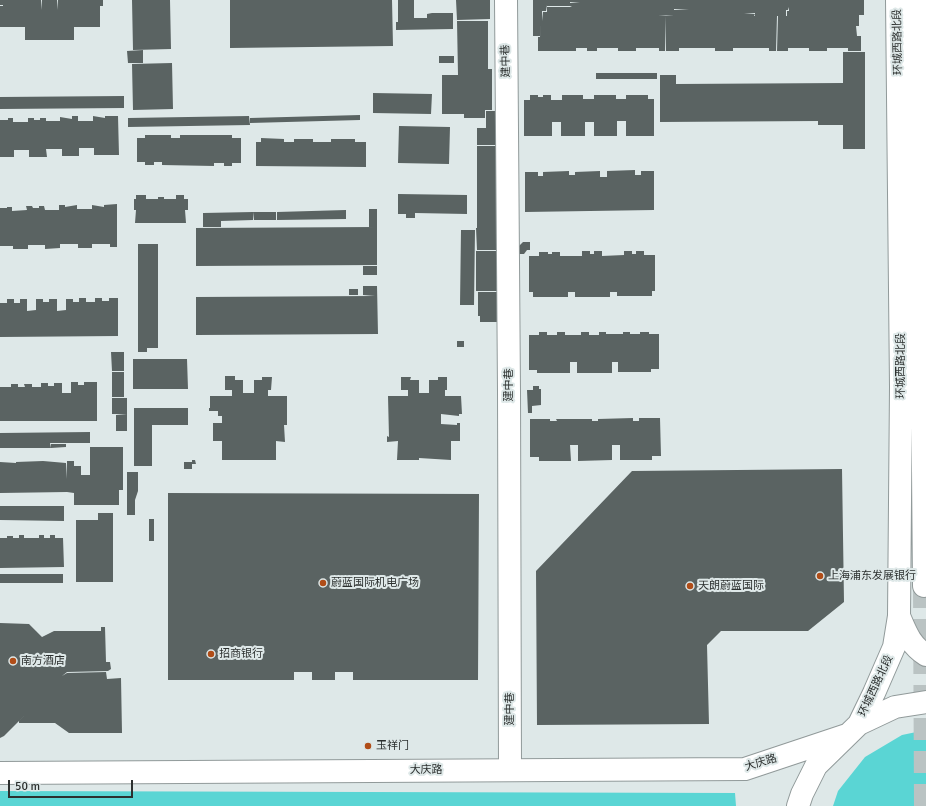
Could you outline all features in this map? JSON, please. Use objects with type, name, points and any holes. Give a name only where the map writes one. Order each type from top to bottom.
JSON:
[{"type":"main road","name":"建中巷","points":[[506,0],[510,770]]},
{"type":"main road","name":"环城西路北段","points":[[853,729],[874,693],[894,647],[899,616],[901,379],[897,0]]},
{"type":"main road","name":"环城西路北段","points":[[919,0],[924,586]]},
{"type":"main road","points":[[899,616],[908,636],[917,649],[926,655]]},
{"type":"main road","points":[[798,806],[802,794],[816,766],[853,729],[894,707],[926,702]]},
{"type":"main road","name":"大庆路","points":[[0,773],[745,769],[853,729]]},
{"type":"shaded area","points":[[926,730],[926,806],[833,806],[838,791],[865,757],[902,735]]},
{"type":"shaded area","points":[[0,791],[735,793],[736,806],[0,806]]},
{"type":"building","points":[[0,0],[41,0],[41,10],[42,0],[57,0],[57,10],[58,0],[103,0],[103,6],[100,6],[100,27],[74,27],[74,40],[25,40],[25,27],[0,27],[0,6],[3,5],[0,5]]},
{"type":"building","points":[[132,0],[170,0],[171,49],[133,50]]},
{"type":"building","points":[[230,0],[392,0],[393,46],[230,48]]},
{"type":"building","points":[[398,0],[414,0],[414,18],[427,18],[427,14],[432,13],[453,13],[453,29],[396,30],[396,22],[398,22]]},
{"type":"building","points":[[456,0],[490,0],[490,19],[457,20]]},
{"type":"building","points":[[533,0],[864,0],[864,15],[859,15],[859,26],[856,26],[857,36],[861,36],[861,51],[848,51],[848,48],[827,48],[827,51],[809,51],[809,48],[788,48],[788,51],[777,51],[778,16],[776,51],[769,51],[769,48],[733,48],[733,51],[715,51],[715,48],[679,48],[679,51],[666,51],[666,16],[665,51],[659,51],[659,48],[636,48],[636,51],[618,51],[618,48],[597,48],[597,51],[587,51],[587,48],[576,48],[576,51],[538,51],[538,37],[540,37],[541,20],[540,36],[533,36]],"holes":[[[547,5],[572,7],[547,7],[547,12],[543,12],[542,21],[542,11],[546,11]]]},
{"type":"building","points":[[457,21],[488,21],[488,69],[492,69],[492,110],[485,110],[485,118],[464,118],[464,114],[442,114],[442,75],[458,75]]},
{"type":"building","points":[[143,50],[143,63],[128,63],[127,51]]},
{"type":"building","points":[[843,52],[865,52],[865,149],[843,149],[843,125],[818,125],[818,121],[660,122],[660,75],[676,75],[676,84],[843,83]]},
{"type":"building","points":[[439,56],[454,56],[454,63],[439,63]]},
{"type":"building","points":[[172,63],[173,109],[133,110],[132,64]]},
{"type":"building","points":[[596,73],[657,73],[657,79],[596,79]]},
{"type":"building","points":[[373,93],[432,94],[431,114],[373,113]]},
{"type":"building","points":[[530,95],[538,95],[538,97],[543,97],[543,95],[551,95],[551,100],[562,100],[562,95],[583,95],[583,99],[594,99],[594,95],[616,95],[616,99],[626,99],[626,95],[648,95],[648,99],[654,99],[654,136],[626,136],[626,121],[617,121],[617,136],[594,136],[594,122],[585,122],[585,136],[561,136],[561,122],[552,122],[552,136],[524,136],[524,100],[530,100]]},
{"type":"building","points":[[124,96],[124,108],[0,109],[0,97]]},
{"type":"building","points":[[486,111],[499,111],[499,145],[477,145],[477,128],[486,128]]},
{"type":"building","points":[[360,115],[360,120],[250,123],[250,118]]},
{"type":"building","points":[[72,116],[78,116],[78,121],[93,121],[93,116],[105,118],[105,116],[118,116],[119,155],[94,155],[94,148],[79,148],[79,156],[62,156],[62,149],[46,149],[47,157],[29,157],[29,150],[14,150],[14,157],[0,157],[0,120],[8,120],[8,118],[13,118],[13,122],[28,122],[28,118],[40,120],[40,118],[46,118],[46,121],[60,121],[60,117],[72,119]]},
{"type":"building","points":[[249,116],[250,125],[128,127],[128,118]]},
{"type":"building","points":[[399,126],[450,127],[449,164],[398,163]]},
{"type":"building","points":[[145,135],[171,135],[171,138],[180,138],[180,135],[232,135],[232,138],[241,138],[241,163],[232,163],[232,166],[224,166],[224,163],[214,163],[214,166],[162,165],[162,162],[154,162],[154,165],[145,165],[145,162],[137,162],[137,138],[145,138]]},
{"type":"building","points":[[261,138],[284,139],[284,142],[294,142],[294,139],[313,139],[313,142],[331,142],[331,139],[355,139],[355,142],[366,142],[366,167],[256,166],[256,142],[261,142]]},
{"type":"building","points":[[477,146],[499,146],[499,228],[477,228]]},
{"type":"building","points":[[635,170],[635,175],[641,175],[641,171],[654,171],[654,210],[525,212],[525,172],[538,172],[538,176],[543,176],[543,172],[569,171],[569,175],[575,175],[575,172],[600,171],[600,177],[607,177],[607,171]]},
{"type":"building","points":[[398,194],[467,195],[467,214],[415,213],[415,218],[406,218],[406,214],[398,214]]},
{"type":"building","points":[[136,195],[146,195],[146,199],[158,199],[158,197],[164,197],[164,199],[176,199],[176,195],[184,195],[184,199],[188,199],[188,210],[185,210],[186,223],[135,223],[136,210],[134,210],[134,199],[136,199]]},
{"type":"building","points":[[117,204],[117,247],[110,247],[110,244],[92,244],[92,248],[78,248],[78,244],[60,244],[60,248],[45,249],[45,245],[28,245],[28,249],[13,249],[13,246],[0,246],[0,208],[12,207],[12,211],[27,210],[26,206],[39,208],[39,206],[44,206],[45,210],[59,210],[59,205],[65,205],[65,207],[77,205],[77,209],[92,209],[92,205],[104,207],[104,205]]},
{"type":"building","points":[[369,209],[377,209],[377,265],[196,266],[196,228],[375,227],[369,227]]},
{"type":"building","points":[[346,210],[346,219],[277,220],[277,212]]},
{"type":"building","points":[[253,212],[276,212],[276,220],[254,220]]},
{"type":"building","points":[[253,212],[253,220],[221,221],[221,227],[203,227],[203,213]]},
{"type":"building","points":[[476,228],[501,228],[501,250],[477,250]]},
{"type":"building","points":[[461,230],[475,230],[474,305],[460,305]]},
{"type":"building","points":[[523,242],[530,242],[530,250],[527,250],[524,254],[519,254],[519,246]]},
{"type":"building","points":[[138,244],[158,244],[158,348],[147,348],[147,352],[138,352]]},
{"type":"building","points":[[476,251],[501,251],[501,291],[476,291]]},
{"type":"building","points":[[582,251],[590,251],[590,254],[594,254],[594,251],[602,251],[602,256],[624,255],[624,251],[632,251],[632,254],[636,254],[636,251],[644,251],[644,255],[655,255],[655,291],[652,291],[652,296],[617,296],[617,292],[610,292],[610,297],[575,297],[575,292],[568,292],[568,297],[533,297],[533,292],[529,292],[529,256],[539,256],[539,252],[548,252],[548,254],[552,254],[552,252],[560,252],[560,256],[582,256]]},
{"type":"building","points":[[363,266],[377,266],[377,275],[363,275]]},
{"type":"building","points":[[363,286],[377,286],[378,334],[196,335],[196,297],[375,296],[363,295]]},
{"type":"building","points":[[349,289],[358,289],[358,295],[349,295]]},
{"type":"building","points":[[478,292],[503,292],[503,322],[480,322],[480,316],[478,316]]},
{"type":"building","points":[[79,298],[86,298],[86,302],[95,302],[95,298],[102,298],[102,301],[109,301],[109,298],[118,298],[118,336],[0,337],[0,303],[7,303],[7,299],[14,299],[14,303],[20,303],[20,299],[27,299],[27,311],[36,310],[36,299],[43,299],[43,302],[49,302],[49,299],[57,299],[57,311],[66,310],[66,299],[73,299],[73,302],[79,302]]},
{"type":"building","points":[[539,332],[547,332],[547,335],[557,335],[557,332],[565,332],[565,335],[581,335],[581,332],[589,332],[589,335],[599,335],[599,332],[606,332],[606,334],[623,334],[623,332],[630,332],[630,334],[640,334],[640,332],[649,332],[649,334],[659,334],[659,369],[651,369],[651,372],[618,372],[618,362],[612,362],[612,373],[577,373],[577,362],[570,362],[570,373],[537,373],[537,370],[529,370],[529,335],[539,335]]},
{"type":"building","points":[[457,341],[464,341],[464,347],[457,347]]},
{"type":"building","points":[[111,352],[124,352],[124,371],[112,371]]},
{"type":"building","points":[[133,359],[187,359],[188,389],[133,389]]},
{"type":"building","points":[[112,372],[124,372],[124,397],[112,397]]},
{"type":"building","points":[[225,376],[235,376],[235,380],[243,380],[243,393],[254,393],[254,380],[262,380],[262,377],[272,377],[271,390],[268,390],[268,396],[287,396],[287,425],[284,425],[285,442],[276,441],[276,460],[222,460],[222,441],[213,441],[213,423],[222,423],[222,416],[218,416],[218,411],[209,411],[209,408],[210,396],[232,396],[232,390],[225,390]]},
{"type":"building","points":[[401,377],[411,377],[410,380],[419,380],[419,393],[429,393],[429,380],[438,380],[438,377],[447,377],[447,390],[445,390],[445,396],[461,396],[462,414],[459,414],[459,416],[441,414],[441,424],[457,425],[457,423],[460,423],[460,441],[451,441],[451,460],[419,458],[419,460],[397,460],[398,441],[387,442],[387,436],[389,437],[388,396],[408,396],[408,390],[401,390]]},
{"type":"building","points":[[71,382],[78,382],[78,385],[84,385],[84,382],[97,382],[97,421],[0,421],[0,387],[11,387],[11,384],[18,384],[18,387],[25,387],[24,384],[32,384],[32,387],[41,387],[41,383],[48,383],[48,386],[54,386],[54,383],[62,383],[62,393],[71,393]]},
{"type":"building","points":[[533,386],[539,386],[539,389],[541,389],[541,405],[532,406],[532,413],[528,413],[527,390],[533,390]]},
{"type":"building","points":[[112,398],[127,398],[127,414],[112,414]]},
{"type":"building","points":[[134,408],[188,408],[188,425],[152,425],[152,466],[134,466]]},
{"type":"building","points":[[127,414],[127,431],[116,431],[116,415]]},
{"type":"building","points":[[633,418],[633,421],[639,421],[639,418],[660,418],[661,456],[652,456],[652,460],[620,460],[620,445],[612,445],[612,460],[578,461],[578,445],[570,445],[571,461],[539,461],[539,457],[530,457],[530,419],[550,419],[550,421],[557,421],[556,419],[592,419],[592,421],[598,421],[598,419]]},
{"type":"building","points":[[90,432],[90,443],[50,443],[51,448],[0,448],[0,433]]},
{"type":"building","points":[[51,444],[66,444],[66,447],[51,448]]},
{"type":"building","points":[[90,447],[123,447],[123,490],[119,490],[119,505],[74,505],[74,493],[67,492],[0,493],[0,462],[16,463],[43,461],[66,463],[67,479],[67,461],[74,461],[74,466],[81,466],[81,475],[90,475]]},
{"type":"building","points":[[192,460],[195,460],[196,464],[192,464],[192,469],[184,469],[184,462],[192,462]]},
{"type":"building","name":"天朗蔚蓝国际","points":[[842,469],[844,602],[808,631],[721,631],[707,645],[709,724],[537,725],[536,571],[632,471]]},
{"type":"building","points":[[127,472],[138,472],[138,491],[135,500],[135,515],[127,515]]},
{"type":"building","name":"蔚蓝国际机电广场","points":[[168,493],[479,494],[478,680],[353,680],[353,672],[335,672],[335,680],[312,680],[312,672],[294,672],[294,680],[168,680]]},
{"type":"building","points":[[0,506],[64,506],[64,521],[0,520]]},
{"type":"building","points":[[98,513],[113,513],[113,582],[76,582],[76,520],[98,520]]},
{"type":"building","points":[[149,519],[154,519],[154,541],[149,541]]},
{"type":"building","points":[[19,535],[24,535],[24,538],[39,538],[39,535],[44,535],[44,538],[50,538],[50,535],[55,535],[55,538],[63,538],[64,567],[0,568],[0,538],[13,536],[13,538],[19,538]]},
{"type":"building","points":[[0,574],[63,574],[63,583],[0,583]]},
{"type":"building","points":[[0,623],[29,624],[42,637],[54,631],[101,631],[101,627],[105,627],[106,662],[110,662],[111,669],[108,671],[67,672],[62,676],[67,673],[106,672],[107,679],[121,678],[122,733],[69,733],[55,723],[19,723],[19,721],[0,738]]},
{"type":"tunnel","points":[[924,586],[925,806]]},
{"type":"place","name":"上海浦东发展银行","points":[[820,576]]},
{"type":"place","name":"蔚蓝国际机电广场","points":[[323,583]]},
{"type":"place","name":"天朗蔚蓝国际","points":[[690,586]]},
{"type":"place","name":"招商银行","points":[[211,654]]},
{"type":"place","name":"南方酒店","points":[[13,661]]},
{"type":"place","name":"玉祥门","points":[[368,746]]}]
